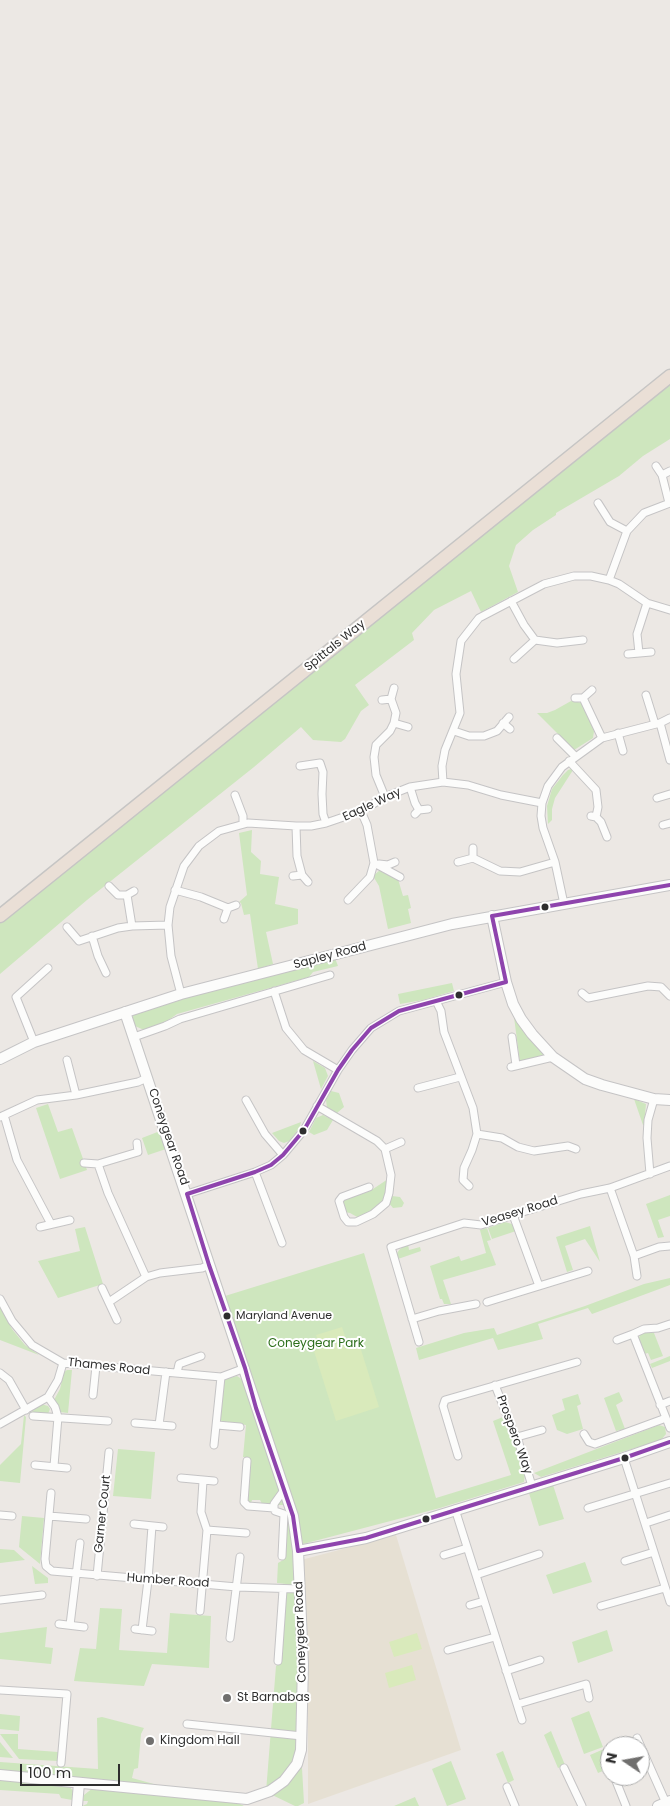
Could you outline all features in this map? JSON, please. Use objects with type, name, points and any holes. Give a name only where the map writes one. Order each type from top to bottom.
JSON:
[{"type":"highway","name":"Spittals Way","points":[[0,916],[670,376]]},
{"type":"street","points":[[609,580],[627,531],[644,513],[670,503],[662,475],[656,466]]},
{"type":"street","points":[[662,475],[670,470]]},
{"type":"street","points":[[598,503],[610,522],[627,531]]},
{"type":"street","points":[[443,782],[442,766],[445,750],[460,713],[456,674],[461,641],[479,618],[544,584],[560,579],[591,576],[619,584],[647,603],[670,610]]},
{"type":"street","points":[[511,601],[524,625],[535,640],[557,643],[583,640]]},
{"type":"street","points":[[639,653],[634,634],[647,603]]},
{"type":"street","points":[[519,658],[535,640]]},
{"type":"street","points":[[628,654],[651,652]]},
{"type":"street","points":[[385,796],[376,775],[374,757],[376,745],[394,724],[396,714],[391,699],[394,688]]},
{"type":"street","points":[[575,698],[584,698],[592,690]]},
{"type":"street","points":[[646,694],[670,760]]},
{"type":"street","points":[[584,698],[602,738]]},
{"type":"street","points":[[382,700],[391,699]]},
{"type":"street","points":[[454,730],[469,736],[484,736],[497,731],[509,717]]},
{"type":"street","points":[[564,904],[555,862],[543,828],[541,816],[542,803],[548,786],[572,759],[602,738],[658,724],[670,718]]},
{"type":"street","points":[[504,723],[510,729]]},
{"type":"street","points":[[394,724],[408,727]]},
{"type":"street","points":[[618,733],[623,751]]},
{"type":"street","points":[[557,738],[596,790],[598,807],[593,816],[602,822],[607,837]]},
{"type":"street","points":[[300,766],[320,764],[323,772],[323,814],[326,824]]},
{"type":"street","name":"Eagle Way","points":[[181,994],[171,956],[168,925],[170,907],[184,866],[199,846],[219,831],[244,823],[296,826],[326,824],[361,811],[385,796],[410,787],[443,782],[468,784],[500,795],[542,803]]},
{"type":"street","name":"Eagle Way","points":[[410,787],[417,812],[428,809]]},
{"type":"street","points":[[658,798],[670,794]]},
{"type":"street","points":[[235,798],[244,823]]},
{"type":"street","points":[[348,900],[370,877],[374,864],[367,825],[361,811]]},
{"type":"street","points":[[296,826],[297,856],[302,875],[308,882]]},
{"type":"street","points":[[472,858],[473,848]]},
{"type":"street","points":[[458,862],[472,858],[500,871],[520,872],[555,862]]},
{"type":"street","points":[[374,864],[388,865],[396,862]]},
{"type":"street","points":[[374,864],[400,877]]},
{"type":"street","points":[[292,876],[302,875]]},
{"type":"street","name":"Sapley Road","points":[[0,1059],[34,1042],[181,994],[452,924],[670,885]]},
{"type":"street","points":[[109,886],[118,895],[131,893],[132,926]]},
{"type":"street","points":[[175,890],[201,897],[228,908],[236,905]]},
{"type":"street","points":[[224,919],[228,908]]},
{"type":"street","points":[[492,916],[506,982],[513,1004],[532,1034],[553,1057],[585,1079],[654,1099],[670,1100]]},
{"type":"street","points":[[67,927],[79,941],[132,926],[168,925]]},
{"type":"street","points":[[92,936],[106,974]]},
{"type":"street","points":[[34,1042],[13,997],[48,968]]},
{"type":"street","name":"Sapley Road","points":[[134,1037],[180,1019],[330,975]]},
{"type":"street","points":[[187,1194],[271,1165],[304,1130],[338,1070],[371,1028],[399,1010],[506,982]]},
{"type":"street","points":[[582,993],[588,998],[648,986],[661,986],[670,996]]},
{"type":"street","points":[[274,991],[286,1028],[304,1050],[338,1070]]},
{"type":"street","points":[[436,1000],[441,1011],[444,1032],[473,1108],[477,1134],[464,1168],[462,1180],[469,1186]]},
{"type":"street","name":"Coneygear Road","points":[[0,1775],[247,1802],[270,1791],[284,1781],[292,1773],[300,1757],[303,1664],[298,1551],[293,1516],[125,1012]]},
{"type":"street","points":[[512,1037],[513,1066],[553,1057]]},
{"type":"street","points":[[67,1060],[76,1094]]},
{"type":"street","points":[[418,1088],[460,1077]]},
{"type":"street","points":[[51,1224],[18,1160],[2,1116],[37,1100],[138,1082],[148,1078]]},
{"type":"street","points":[[650,1174],[647,1138],[648,1120],[654,1099]]},
{"type":"street","points":[[246,1100],[265,1134],[283,1154]]},
{"type":"street","points":[[317,1106],[377,1142],[385,1149],[391,1175],[386,1203],[374,1214],[356,1222],[348,1222],[344,1218],[339,1201],[342,1197],[370,1187]]},
{"type":"street","points":[[477,1134],[502,1138],[518,1147],[534,1151],[568,1146],[576,1150]]},
{"type":"street","points":[[385,1149],[401,1142]]},
{"type":"street","points":[[84,1163],[98,1164],[138,1152],[137,1143]]},
{"type":"street","points":[[98,1164],[108,1193],[146,1277]]},
{"type":"street","name":"Veasey Road","points":[[412,1320],[391,1247],[464,1223],[481,1225],[581,1194],[610,1188],[670,1166]]},
{"type":"street","points":[[255,1172],[282,1243]]},
{"type":"street","points":[[610,1188],[634,1256],[637,1276]]},
{"type":"street","points":[[513,1214],[539,1286]]},
{"type":"street","points":[[40,1226],[70,1220]]},
{"type":"street","points":[[634,1256],[659,1247],[670,1246]]},
{"type":"street","points":[[109,1302],[146,1277],[160,1273],[202,1268],[209,1265]]},
{"type":"street","points":[[487,1302],[588,1272]]},
{"type":"street","points":[[102,1288],[117,1320]]},
{"type":"street","name":"Thames Road","points":[[0,1299],[12,1321],[32,1346],[63,1363],[221,1377],[245,1368]]},
{"type":"street","points":[[419,1342],[412,1320],[439,1311],[476,1304]]},
{"type":"street","points":[[617,1340],[644,1329],[658,1328],[670,1324]]},
{"type":"street","points":[[633,1334],[670,1428]]},
{"type":"street","points":[[178,1373],[179,1364],[201,1356]]},
{"type":"street","name":"Prospero Way","points":[[458,1456],[443,1406],[445,1400],[577,1362]]},
{"type":"street","points":[[0,1424],[48,1397],[58,1380],[63,1363]]},
{"type":"street","points":[[93,1395],[96,1366]]},
{"type":"street","points":[[159,1425],[166,1372]]},
{"type":"street","points":[[0,1373],[9,1380],[26,1410]]},
{"type":"street","points":[[214,1445],[221,1377]]},
{"type":"street","name":"Prospero Way","points":[[495,1385],[517,1438],[532,1486]]},
{"type":"street","points":[[48,1397],[58,1417],[54,1466]]},
{"type":"street","points":[[660,1405],[670,1401]]},
{"type":"street","points":[[33,1416],[108,1421]]},
{"type":"street","points":[[584,1434],[588,1442],[595,1444],[666,1418]]},
{"type":"street","points":[[135,1423],[172,1426]]},
{"type":"street","points":[[217,1425],[240,1427]]},
{"type":"street","points":[[517,1438],[542,1430]]},
{"type":"street","points":[[298,1551],[366,1538],[670,1442]]},
{"type":"street","name":"Garner Court","points":[[97,1576],[109,1452]]},
{"type":"street","points":[[624,1458],[670,1602]]},
{"type":"street","points":[[247,1461],[244,1502],[248,1506],[274,1508],[275,1511],[284,1514],[282,1556]]},
{"type":"street","points":[[35,1465],[67,1468]]},
{"type":"street","points":[[181,1478],[214,1481]]},
{"type":"street","points":[[200,1611],[207,1530],[201,1512],[204,1481]]},
{"type":"street","points":[[588,1508],[670,1483]]},
{"type":"street","points":[[274,1508],[274,1504],[284,1490]]},
{"type":"street","points":[[52,1493],[49,1516],[86,1519]]},
{"type":"street","points":[[455,1509],[522,1720]]},
{"type":"street","points":[[0,1515],[12,1516]]},
{"type":"street","points":[[646,1523],[670,1515]]},
{"type":"street","name":"Humber Road","points":[[49,1516],[45,1558],[46,1566],[52,1571],[237,1587],[283,1590],[300,1589]]},
{"type":"street","points":[[134,1524],[163,1527]]},
{"type":"street","points":[[152,1526],[148,1580],[139,1630],[152,1631]]},
{"type":"street","points":[[207,1530],[246,1534]]},
{"type":"street","points":[[70,1625],[80,1543]]},
{"type":"street","points":[[444,1555],[467,1548]]},
{"type":"street","points":[[625,1561],[654,1552]]},
{"type":"street","points":[[476,1575],[539,1554]]},
{"type":"street","points":[[230,1638],[240,1557]]},
{"type":"street","points":[[601,1606],[666,1588]]},
{"type":"street","points":[[278,1660],[283,1590]]},
{"type":"street","points":[[0,1600],[42,1595]]},
{"type":"street","points":[[470,1605],[484,1601]]},
{"type":"street","points":[[59,1624],[84,1627]]},
{"type":"street","points":[[448,1650],[496,1637]]},
{"type":"street","points":[[506,1671],[540,1660]]},
{"type":"street","points":[[518,1704],[586,1684],[590,1698]]},
{"type":"street","points":[[0,1690],[67,1694],[61,1763]]},
{"type":"street","points":[[187,1724],[302,1736]]},
{"type":"street","points":[[564,1768],[582,1806]]},
{"type":"street","points":[[650,1769],[664,1803]]},
{"type":"street","points":[[77,1806],[79,1783]]},
{"type":"street","points":[[618,1786],[626,1806]]},
{"type":"street","points":[[507,1787],[515,1806]]},
{"type":"shaded area","points":[[396,1535],[461,1750],[308,1804],[308,1682],[301,1560]]},
{"type":"green space","points":[[670,384],[670,439],[643,456],[619,476],[556,513],[556,515],[533,530],[516,545],[509,566],[518,592],[481,612],[471,591],[434,610],[412,633],[414,640],[355,685],[369,705],[361,711],[345,739],[341,742],[313,740],[301,727],[254,767],[87,900],[0,974],[0,923]]},
{"type":"green space","points":[[571,701],[583,703],[594,731],[593,738],[574,750],[537,713],[547,713]]},
{"type":"green space","points":[[571,769],[573,770],[555,798],[552,820],[548,824],[547,806],[552,789],[563,775]]},
{"type":"green space","points":[[252,830],[251,852],[261,861],[260,874],[279,877],[275,904],[298,909],[298,924],[266,932],[273,964],[258,969],[250,914],[244,915],[241,903],[239,902],[247,895],[239,833]]},
{"type":"green space","points":[[380,870],[398,879],[403,896],[408,895],[411,908],[408,909],[411,923],[388,929],[379,886],[373,876]]},
{"type":"green space","points":[[335,958],[338,966],[313,972],[309,977],[177,1014],[163,1024],[144,1030],[135,1026],[132,1018],[135,1012],[183,997]]},
{"type":"green space","points":[[452,983],[454,991],[400,1004],[398,994]]},
{"type":"green space","points":[[514,1017],[531,1040],[546,1056],[520,1063]]},
{"type":"green space","points":[[313,1061],[325,1068],[328,1076],[321,1089]]},
{"type":"green space","points":[[331,1091],[339,1093],[344,1107],[337,1113],[327,1108],[326,1100]]},
{"type":"green space","points":[[634,1099],[646,1104],[644,1125],[643,1125]]},
{"type":"green space","points":[[48,1104],[58,1132],[72,1128],[87,1170],[60,1179],[36,1108]]},
{"type":"green space","points":[[323,1115],[333,1120],[327,1130],[314,1135],[309,1132],[316,1118]]},
{"type":"green space","points":[[301,1122],[299,1129],[289,1141],[284,1143],[279,1141],[272,1133]]},
{"type":"green space","points":[[160,1131],[166,1149],[148,1155],[142,1138]]},
{"type":"green space","points":[[388,1179],[386,1193],[382,1201],[372,1210],[359,1218],[345,1212],[343,1200],[370,1191]]},
{"type":"green space","points":[[670,1195],[670,1216],[658,1220],[664,1237],[658,1238],[646,1204]]},
{"type":"green space","points":[[392,1196],[400,1197],[404,1203],[402,1207],[393,1208],[388,1202]]},
{"type":"green space","points":[[505,1222],[512,1224],[516,1231],[492,1239],[488,1228]]},
{"type":"green space","points":[[590,1226],[600,1262],[585,1239],[565,1246],[573,1270],[567,1272],[556,1237]]},
{"type":"green space","points":[[85,1227],[103,1284],[58,1298],[38,1261],[80,1251],[75,1229]]},
{"type":"green space","points":[[487,1228],[491,1240],[487,1241],[496,1265],[443,1280],[451,1304],[444,1304],[442,1299],[440,1299],[430,1266],[459,1256],[461,1261],[486,1253],[480,1230]]},
{"type":"green space","points":[[408,1244],[409,1250],[420,1247],[421,1251],[398,1259],[397,1253]]},
{"type":"green space","name":"Coneygear Park","points":[[364,1253],[436,1498],[511,1475],[493,1421],[503,1417],[525,1475],[524,1482],[440,1508],[303,1544],[263,1409],[225,1296]]},
{"type":"green space","points":[[670,1278],[670,1285],[592,1314],[588,1308],[538,1324],[543,1339],[498,1350],[493,1338],[419,1360],[416,1348],[464,1333],[494,1328],[497,1335],[644,1284]]},
{"type":"green space","points":[[0,1307],[12,1329],[25,1345],[39,1355],[0,1340]]},
{"type":"green space","points":[[342,1327],[346,1339],[320,1348],[316,1335]]},
{"type":"green space","points":[[654,1333],[663,1356],[651,1360],[648,1353],[644,1354],[638,1340],[640,1335]]},
{"type":"green space","points":[[357,1337],[379,1407],[336,1421],[314,1351]]},
{"type":"green space","points":[[670,1356],[670,1361],[652,1368],[650,1364]]},
{"type":"green space","points":[[72,1370],[68,1413],[60,1412],[54,1400],[60,1389],[64,1372]]},
{"type":"green space","points":[[237,1376],[243,1380],[285,1505],[262,1504],[260,1500],[252,1500],[251,1503],[248,1503],[246,1499],[250,1458],[243,1457],[246,1425],[222,1422],[220,1419],[223,1380]]},
{"type":"green space","points":[[619,1392],[623,1401],[616,1405],[625,1429],[616,1431],[604,1398]]},
{"type":"green space","points":[[578,1394],[581,1404],[577,1406],[583,1429],[567,1434],[557,1430],[552,1415],[565,1410],[562,1399]]},
{"type":"green space","points":[[41,1404],[48,1406],[50,1409],[48,1414],[29,1414]]},
{"type":"green space","points":[[24,1415],[26,1417],[20,1483],[0,1481],[0,1465],[21,1444]]},
{"type":"green space","points":[[659,1425],[665,1427],[666,1434],[661,1440],[541,1477],[534,1473]]},
{"type":"green space","points":[[118,1449],[155,1452],[151,1499],[113,1496]]},
{"type":"green space","points":[[553,1485],[564,1519],[539,1526],[529,1493]]},
{"type":"green space","points":[[22,1516],[44,1518],[40,1564],[19,1547]]},
{"type":"green space","points":[[289,1524],[296,1556],[300,1733],[304,1803],[298,1806],[266,1792],[276,1666],[280,1662],[286,1596],[286,1584],[277,1583],[278,1563],[285,1559],[285,1526]]},
{"type":"green space","points":[[0,1549],[14,1550],[25,1560],[0,1563]]},
{"type":"green space","points":[[585,1562],[592,1582],[553,1594],[546,1575]]},
{"type":"green space","points":[[32,1566],[48,1578],[48,1583],[35,1584]]},
{"type":"green space","points":[[100,1608],[122,1609],[119,1650],[167,1653],[170,1613],[211,1616],[209,1668],[152,1664],[144,1686],[74,1681],[80,1648],[96,1649]]},
{"type":"green space","points":[[47,1627],[45,1647],[53,1648],[51,1664],[0,1659],[0,1633]]},
{"type":"green space","points":[[607,1630],[613,1651],[578,1663],[572,1642]]},
{"type":"green space","points":[[417,1633],[422,1649],[394,1657],[389,1642]]},
{"type":"green space","points":[[412,1665],[416,1680],[389,1688],[385,1673]]},
{"type":"green space","points":[[589,1711],[600,1739],[600,1748],[584,1754],[571,1718]]},
{"type":"green space","points":[[0,1714],[20,1716],[19,1731],[0,1729]]},
{"type":"green space","points":[[102,1717],[144,1728],[141,1734],[138,1768],[134,1769],[132,1778],[161,1786],[0,1770],[0,1762],[98,1769],[97,1718]]},
{"type":"green space","points":[[551,1731],[565,1765],[558,1768],[544,1735]]},
{"type":"green space","points":[[0,1734],[18,1734],[18,1749],[58,1752],[58,1761],[19,1759]]},
{"type":"green space","points":[[0,1742],[13,1758],[0,1757]]},
{"type":"green space","points":[[503,1751],[514,1780],[508,1783],[496,1754]]},
{"type":"green space","points":[[600,1751],[600,1772],[598,1773],[590,1755]]},
{"type":"green space","points":[[451,1761],[466,1799],[447,1806],[432,1769]]},
{"type":"green space","points":[[0,1780],[70,1787],[73,1791],[72,1800],[61,1798],[59,1794],[0,1790]]},
{"type":"green space","points":[[93,1788],[238,1803],[244,1806],[82,1806],[87,1804],[88,1801],[83,1801],[84,1795]]},
{"type":"green space","points":[[415,1797],[419,1806],[394,1806]]},
{"type":"transit line","points":[[492,916],[670,885]]},
{"type":"transit line","points":[[492,916],[506,982]]},
{"type":"transit line","points":[[187,1194],[255,1172],[271,1165],[283,1155],[304,1130],[338,1070],[371,1028],[399,1011],[506,982]]},
{"type":"transit line","points":[[187,1194],[293,1516],[298,1551]]},
{"type":"transit line","points":[[298,1551],[366,1538],[670,1442]]},
{"type":"place","name":"Maryland Avenue","points":[[227,1316]]},
{"type":"place","name":"St Barnabas","points":[[227,1698]]},
{"type":"place","name":"Kingdom Hall","points":[[150,1741]]}]
